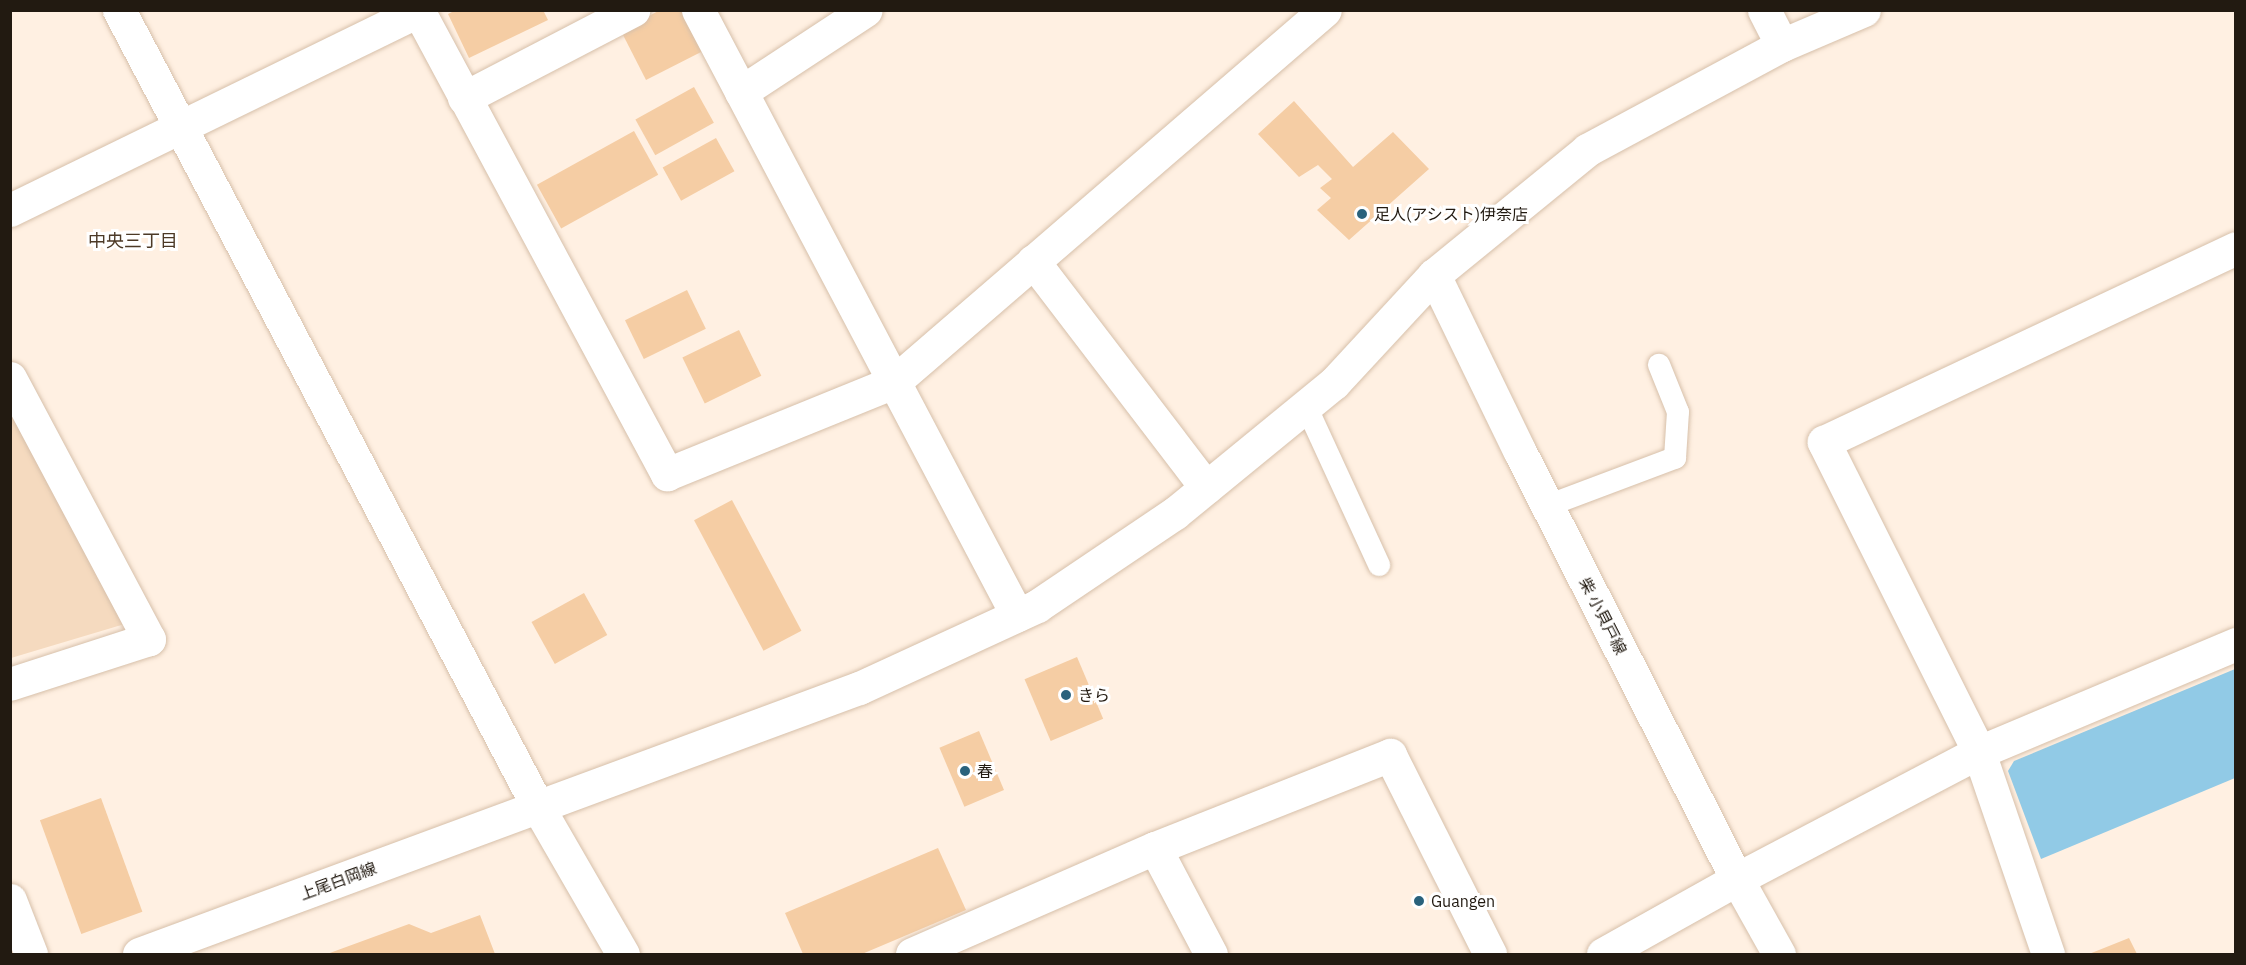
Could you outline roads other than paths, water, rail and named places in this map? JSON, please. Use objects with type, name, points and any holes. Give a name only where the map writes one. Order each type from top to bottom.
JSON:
[{"type":"street","points":[[118,10],[538,807],[623,954]]},
{"type":"street","points":[[465,98],[633,10]]},
{"type":"street","points":[[698,10],[1017,615]]},
{"type":"street","points":[[741,92],[866,10]]},
{"type":"street","points":[[10,210],[418,11],[668,474],[894,382],[1325,10]]},
{"type":"street","points":[[1764,10],[1782,45]]},
{"type":"street","name":"上尾白岡線","points":[[139,954],[859,688],[1037,606],[1175,513],[1334,383],[1434,274],[1587,150],[1782,45],[1864,10]]},
{"type":"street","points":[[2048,954],[1979,752],[1824,442],[2235,248]]},
{"type":"street","points":[[1033,261],[1206,487]]},
{"type":"street","name":"柴 小貝戸線","points":[[1434,274],[1547,506],[1737,879],[1779,954]]},
{"type":"street","points":[[10,378],[150,639],[10,684]]},
{"type":"street","points":[[1603,954],[1737,879],[1979,752],[2235,644]]},
{"type":"street","points":[[916,954],[1155,848],[1390,755],[1490,954]]},
{"type":"street","points":[[1155,848],[1211,954]]},
{"type":"street","points":[[10,900],[31,954]]},
{"type":"lane","points":[[1547,506],[1675,458],[1678,412],[1659,365]]},
{"type":"lane","points":[[1306,406],[1379,565]]},
{"type":"water","points":[[2235,669],[2235,778],[2041,859],[2008,771],[2014,761]]},
{"type":"place","name":"足人(アシスト)伊奈店","points":[[1362,214]]},
{"type":"place","name":"きら","points":[[1066,695]]},
{"type":"place","name":"春","points":[[965,771]]},
{"type":"place","name":"Guangen","points":[[1419,901]]},
{"type":"district","name":"中央三丁目","points":[[133,241]]}]
